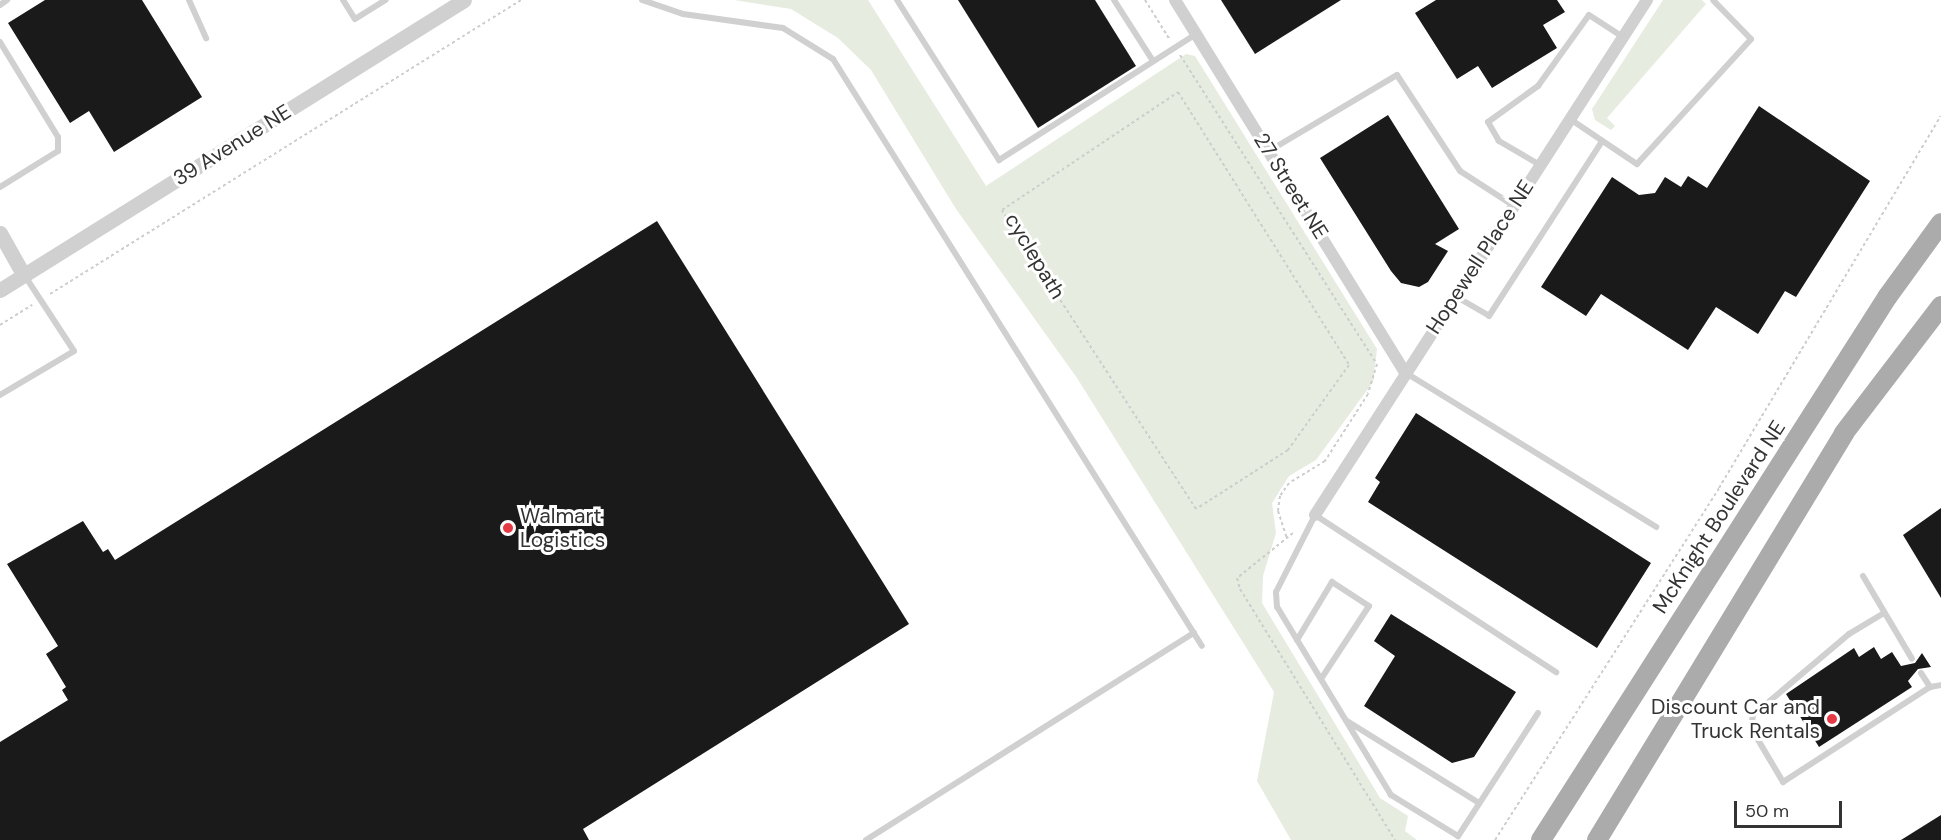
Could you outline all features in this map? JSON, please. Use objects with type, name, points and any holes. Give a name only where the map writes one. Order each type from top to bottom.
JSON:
[{"type":"main road","name":"McKnight Boulevard NE","points":[[1542,840],[1888,296],[1941,223]]},
{"type":"main road","points":[[1597,840],[1844,432],[1941,306]]},
{"type":"street","name":"39 Avenue NE","points":[[0,290],[465,0]]},
{"type":"street","name":"27 Street NE","points":[[1175,0],[1405,372]]},
{"type":"street","name":"Hopewell Place NE","points":[[1315,515],[1405,372],[1647,0]]},
{"type":"street","points":[[0,233],[23,274]]},
{"type":"lane","points":[[0,5],[7,0]]},
{"type":"lane","points":[[189,0],[206,38]]},
{"type":"lane","points":[[343,0],[356,19],[386,0]]},
{"type":"lane","points":[[642,0],[683,14],[783,28],[833,59],[1202,646]]},
{"type":"lane","points":[[897,0],[999,160],[1196,34]]},
{"type":"lane","points":[[1114,0],[1153,61]]},
{"type":"lane","points":[[1570,119],[1637,164],[1752,39],[1713,0]]},
{"type":"lane","points":[[1540,165],[1499,141],[1488,122],[1538,86],[1589,15],[1623,38]]},
{"type":"lane","points":[[0,42],[58,137],[58,152],[0,187]]},
{"type":"lane","points":[[1269,151],[1397,75],[1460,171],[1514,206]]},
{"type":"lane","points":[[1455,296],[1489,316],[1602,141]]},
{"type":"lane","points":[[0,395],[74,351],[43,299],[23,274]]},
{"type":"lane","points":[[1405,372],[1656,527]]},
{"type":"lane","points":[[1538,713],[1458,836],[1392,795],[1277,607],[1276,591],[1315,515],[1556,672]]},
{"type":"lane","points":[[1863,576],[1912,659]]},
{"type":"lane","points":[[1297,640],[1332,582],[1369,606],[1320,679]]},
{"type":"lane","points":[[1884,613],[1849,634],[1753,715],[1751,728],[1783,782],[1930,687],[1941,685]]},
{"type":"lane","points":[[866,840],[1194,633]]},
{"type":"lane","points":[[1921,673],[1930,687]]},
{"type":"lane","points":[[1346,720],[1479,803]]},
{"type":"path","points":[[0,325],[521,0]]},
{"type":"path","points":[[1145,0],[1377,364],[1368,394],[1325,461],[1289,483],[1280,496],[1278,511],[1287,538]]},
{"type":"path","name":"cyclepath","points":[[1179,92],[1349,365],[1288,450],[1196,509],[1002,210],[1179,92]]},
{"type":"path","points":[[1495,840],[1719,488],[1941,116]]},
{"type":"shaded area","points":[[734,0],[868,0],[986,186],[1186,54],[1195,56],[1377,349],[1373,382],[1316,460],[1289,476],[1272,503],[1276,533],[1263,576],[1262,603],[1380,798],[1408,816],[1405,831],[1417,840],[1291,840],[1257,781],[1274,692],[1077,378],[956,209],[871,70],[838,38],[791,9]]},
{"type":"shaded area","points":[[1663,0],[1702,0],[1706,4],[1607,118],[1615,126],[1611,130],[1595,120],[1592,109]]},
{"type":"building","points":[[45,0],[142,0],[202,97],[114,152],[89,111],[70,123],[8,23]]},
{"type":"building","points":[[958,0],[1095,0],[1136,66],[1038,128]]},
{"type":"building","points":[[1221,0],[1341,0],[1255,54]]},
{"type":"building","points":[[1436,0],[1557,0],[1565,12],[1543,25],[1557,48],[1492,88],[1478,66],[1457,79],[1415,13]]},
{"type":"building","points":[[1759,106],[1870,181],[1796,297],[1785,291],[1758,334],[1716,307],[1688,350],[1601,294],[1586,316],[1541,287],[1612,177],[1639,195],[1655,193],[1665,177],[1681,187],[1688,176],[1707,188]]},
{"type":"building","points":[[1388,115],[1459,229],[1435,244],[1448,251],[1428,282],[1419,287],[1401,283],[1391,271],[1320,158]]},
{"type":"building","name":"Walmart Logistics","points":[[657,221],[909,624],[583,829],[589,840],[0,840],[0,742],[68,700],[62,690],[66,687],[46,654],[58,646],[7,564],[83,521],[103,552],[108,549],[115,560]]},
{"type":"building","points":[[1416,413],[1651,563],[1597,648],[1368,502],[1380,482],[1375,478]]},
{"type":"building","points":[[1941,508],[1941,598],[1903,535]]},
{"type":"building","points":[[1391,614],[1516,692],[1474,757],[1452,763],[1364,706],[1395,656],[1374,641]]},
{"type":"building","name":"Discount Car and Truck Rentals","points":[[1874,647],[1881,659],[1892,652],[1901,666],[1915,663],[1922,653],[1931,667],[1918,669],[1908,681],[1912,687],[1819,747],[1786,694],[1854,648],[1859,657]]},
{"type":"building","points":[[1941,815],[1941,840],[1901,840]]},
{"type":"place","name":"Walmart Logistics","points":[[508,528]]},
{"type":"place","name":"Discount Car and Truck Rentals","points":[[1832,719]]}]
